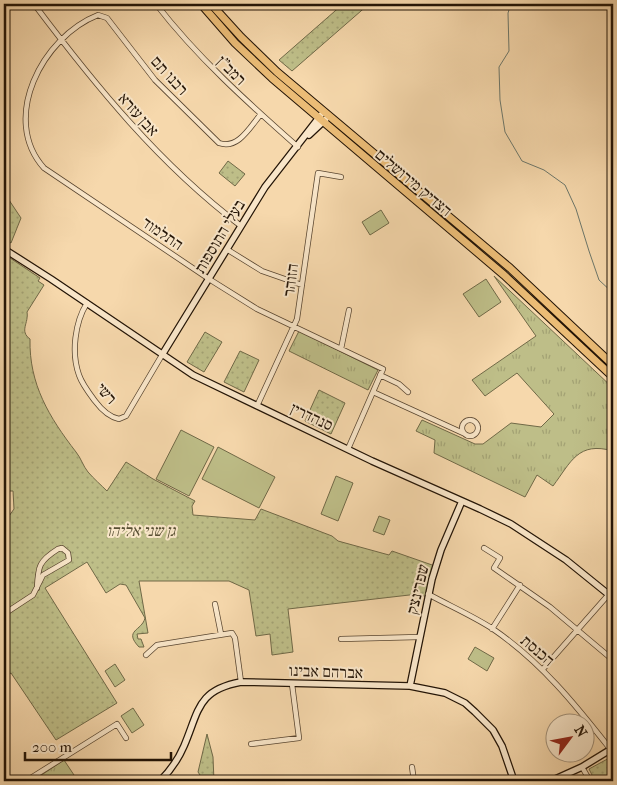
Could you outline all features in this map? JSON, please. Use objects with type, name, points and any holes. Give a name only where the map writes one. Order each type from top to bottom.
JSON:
[{"type":"main road","name":"הצדיק מירושלים","points":[[201,4],[248,55],[321,121],[504,275],[613,377]]},
{"type":"main road","name":"הצדיק מירושלים","points":[[211,4],[258,54],[326,114],[510,268],[613,365]]},
{"type":"street","name":"אבן עזרא","points":[[34,4],[102,92],[155,151],[241,226]]},
{"type":"street","name":"רמב\"ן","points":[[156,4],[222,78],[298,147]]},
{"type":"street","name":"רבנו תם","points":[[60,39],[98,15],[107,18],[155,80],[219,143],[229,145],[235,143],[261,114]]},
{"type":"street","points":[[34,66],[60,39]]},
{"type":"street","name":"בעלי התוספות","points":[[162,355],[265,187],[326,114]]},
{"type":"street","name":"התלמוד","points":[[26,149],[36,162],[44,168],[209,279],[257,309],[383,370],[380,375]]},
{"type":"street","name":"הזוהר","points":[[257,406],[295,327],[318,173],[341,177]]},
{"type":"street","name":"סנהדרין","points":[[4,249],[202,380],[511,524],[566,560],[611,596]]},
{"type":"street","points":[[228,250],[268,274],[302,285]]},
{"type":"street","name":"רשי","points":[[87,303],[77,330],[76,361],[84,386],[98,406],[108,414],[119,419],[126,416],[162,355]]},
{"type":"street","points":[[341,349],[348,310]]},
{"type":"street","points":[[348,449],[380,375],[399,384],[408,392]]},
{"type":"street","points":[[373,392],[463,433]]},
{"type":"street","name":"שפרינצק","points":[[410,686],[428,594],[441,550],[462,501]]},
{"type":"street","points":[[484,548],[500,558],[494,568],[520,585],[613,660]]},
{"type":"street","points":[[4,614],[33,595],[37,588],[43,575],[69,560],[68,553],[65,550],[58,549],[42,560],[39,568],[37,588]]},
{"type":"street","points":[[492,629],[520,585]]},
{"type":"street","name":"הכנסת","points":[[428,594],[492,629],[543,669],[612,749]]},
{"type":"street","points":[[543,669],[577,630],[611,596]]},
{"type":"street","points":[[215,604],[221,634]]},
{"type":"street","points":[[146,655],[157,645],[230,633],[234,635],[241,682]]},
{"type":"street","points":[[341,639],[419,637]]},
{"type":"street","name":"אברהם אבינו","points":[[160,781],[179,757],[198,708],[205,699],[216,690],[241,682],[410,686],[445,693],[460,700],[475,712],[498,738],[514,781]]},
{"type":"street","points":[[251,744],[299,738],[292,684]]},
{"type":"street","points":[[26,781],[32,780],[117,724],[126,738]]},
{"type":"street","points":[[551,781],[582,767],[612,749]]},
{"type":"street","name":"אברהם אבינו","points":[[508,766],[509,781]]},
{"type":"street","points":[[412,767],[414,781]]},
{"type":"street","points":[[582,767],[590,781]]},
{"type":"green space","points":[[343,4],[369,4],[292,71],[279,60]]},
{"type":"green space","points":[[228,161],[245,174],[235,186],[219,173]]},
{"type":"green space","points":[[4,196],[7,197],[21,218],[11,243],[4,239]]},
{"type":"green space","points":[[381,210],[389,223],[370,235],[362,222]]},
{"type":"green space","name":"גן שני אליהו","points":[[4,254],[40,278],[38,281],[44,285],[27,312],[25,330],[30,339],[33,371],[37,385],[49,413],[78,454],[86,470],[107,491],[126,462],[153,479],[195,501],[192,506],[193,515],[255,520],[261,509],[332,536],[338,541],[389,555],[392,551],[435,566],[427,597],[418,594],[288,609],[293,652],[272,655],[270,634],[256,636],[249,590],[229,581],[139,581],[148,633],[137,634],[144,647],[139,647],[133,634],[141,626],[145,618],[126,585],[120,584],[106,593],[87,562],[45,588],[117,703],[56,740],[11,673],[4,677],[4,561],[9,516],[14,509],[13,491],[4,491]]},
{"type":"green space","points":[[494,276],[613,388],[613,451],[591,449],[583,451],[571,462],[553,486],[537,475],[525,497],[434,453],[435,440],[416,431],[422,420],[475,444],[483,444],[511,423],[541,427],[554,414],[517,373],[485,396],[472,380],[536,336]]},
{"type":"green space","points":[[486,279],[501,302],[479,317],[463,294]]},
{"type":"green space","points":[[299,331],[378,370],[368,390],[289,351]]},
{"type":"green space","points":[[205,332],[222,342],[204,372],[187,362]]},
{"type":"green space","points":[[240,351],[259,360],[244,392],[224,382]]},
{"type":"green space","points":[[319,390],[345,403],[331,434],[305,421]]},
{"type":"green space","points":[[181,430],[214,447],[189,496],[156,479]]},
{"type":"green space","points":[[218,447],[275,477],[259,508],[202,479]]},
{"type":"green space","points":[[336,476],[353,483],[338,521],[321,514]]},
{"type":"green space","points":[[379,516],[390,520],[384,535],[373,531]]},
{"type":"green space","points":[[475,647],[494,658],[487,671],[468,659]]},
{"type":"green space","points":[[115,664],[125,680],[115,687],[105,671]]},
{"type":"green space","points":[[133,708],[144,725],[132,733],[121,716]]},
{"type":"green space","points":[[207,734],[213,757],[214,781],[204,781],[198,772]]},
{"type":"green space","points":[[613,756],[613,781],[595,781],[589,769]]},
{"type":"green space","points":[[64,760],[78,781],[43,781],[40,776]]},
{"type":"waterway","points":[[511,4],[508,13],[509,51],[499,67],[500,100],[505,132],[522,161],[544,170],[565,185],[576,209],[599,280],[613,293]]}]
